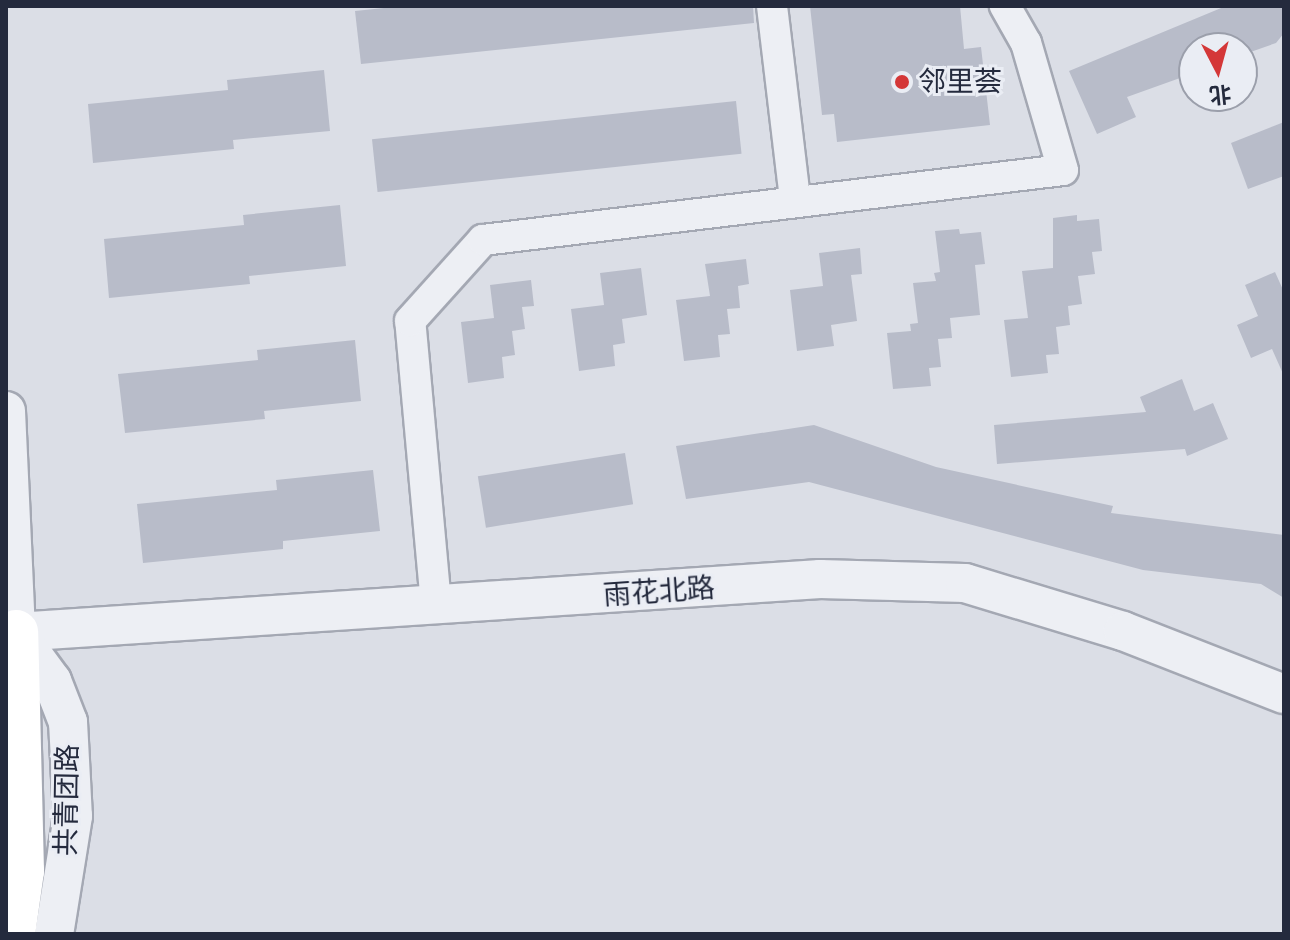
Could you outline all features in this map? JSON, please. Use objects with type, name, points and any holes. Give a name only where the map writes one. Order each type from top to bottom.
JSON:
[{"type":"main road","points":[[13,934],[22,871],[16,632]]},
{"type":"street","points":[[772,6],[795,199]]},
{"type":"street","points":[[436,604],[410,321],[483,240],[795,199],[1063,170],[1026,43],[1005,6]]},
{"type":"street","points":[[6,411],[16,632],[6,678]]},
{"type":"street","name":"雨花北路","points":[[16,632],[820,579],[965,583],[1123,631],[1284,694]]},
{"type":"street","name":"共青团路","points":[[16,632],[52,681],[68,722],[72,752],[73,816],[54,934]]},
{"type":"building","points":[[403,6],[753,6],[754,23],[361,64],[355,11]]},
{"type":"building","name":"邻里荟","points":[[810,6],[960,6],[964,49],[981,47],[990,125],[837,142],[834,114],[822,115]]},
{"type":"building","points":[[1226,6],[1284,6],[1284,33],[1276,43],[1258,49],[1258,32],[1178,32],[1178,79],[1127,97],[1136,117],[1097,134],[1069,71]]},
{"type":"building","points":[[324,70],[330,131],[233,140],[234,149],[93,163],[88,104],[228,90],[227,80]]},
{"type":"building","points":[[736,101],[742,154],[378,192],[372,139]]},
{"type":"building","points":[[1284,122],[1284,176],[1248,189],[1231,143]]},
{"type":"building","points":[[340,205],[346,266],[249,276],[250,284],[109,298],[104,239],[244,225],[243,215]]},
{"type":"building","points":[[1077,215],[1077,221],[1099,219],[1102,251],[1092,252],[1095,274],[1078,276],[1082,304],[1068,306],[1070,325],[1056,327],[1059,354],[1046,355],[1048,373],[1011,377],[1004,320],[1028,318],[1022,271],[1053,268],[1053,218]]},
{"type":"building","points":[[959,229],[960,234],[981,232],[985,264],[975,265],[980,315],[950,318],[952,338],[938,339],[941,367],[929,368],[931,386],[893,389],[887,333],[911,331],[910,324],[918,323],[913,283],[936,281],[934,273],[940,272],[935,231]]},
{"type":"building","points":[[860,248],[862,274],[851,275],[857,321],[831,325],[834,346],[797,351],[790,290],[823,286],[819,253]]},
{"type":"building","points":[[746,259],[749,284],[738,286],[740,308],[727,309],[730,334],[718,335],[720,357],[684,361],[676,300],[710,296],[705,264]]},
{"type":"building","points":[[641,268],[647,315],[622,319],[625,343],[613,345],[615,366],[579,371],[571,309],[604,305],[600,273]]},
{"type":"building","points":[[1275,272],[1284,292],[1284,376],[1272,349],[1251,358],[1237,325],[1258,316],[1245,285]]},
{"type":"building","points":[[531,280],[534,306],[522,307],[525,329],[512,331],[515,355],[502,357],[504,378],[468,383],[461,322],[494,318],[490,285]]},
{"type":"building","points":[[355,340],[361,401],[264,411],[265,419],[125,433],[118,374],[258,360],[257,350]]},
{"type":"building","points":[[1182,379],[1194,411],[1213,403],[1228,439],[1187,456],[1185,449],[997,464],[994,425],[1146,412],[1140,397]]},
{"type":"building","points":[[814,425],[936,467],[1113,506],[1111,513],[1284,535],[1284,598],[1261,584],[1143,570],[809,482],[686,499],[676,446]]},
{"type":"building","points":[[625,453],[633,504],[486,528],[478,476]]},
{"type":"building","points":[[373,470],[380,531],[283,541],[283,549],[143,563],[137,504],[277,490],[276,480]]},
{"type":"place","name":"邻里荟","points":[[902,82]]}]
